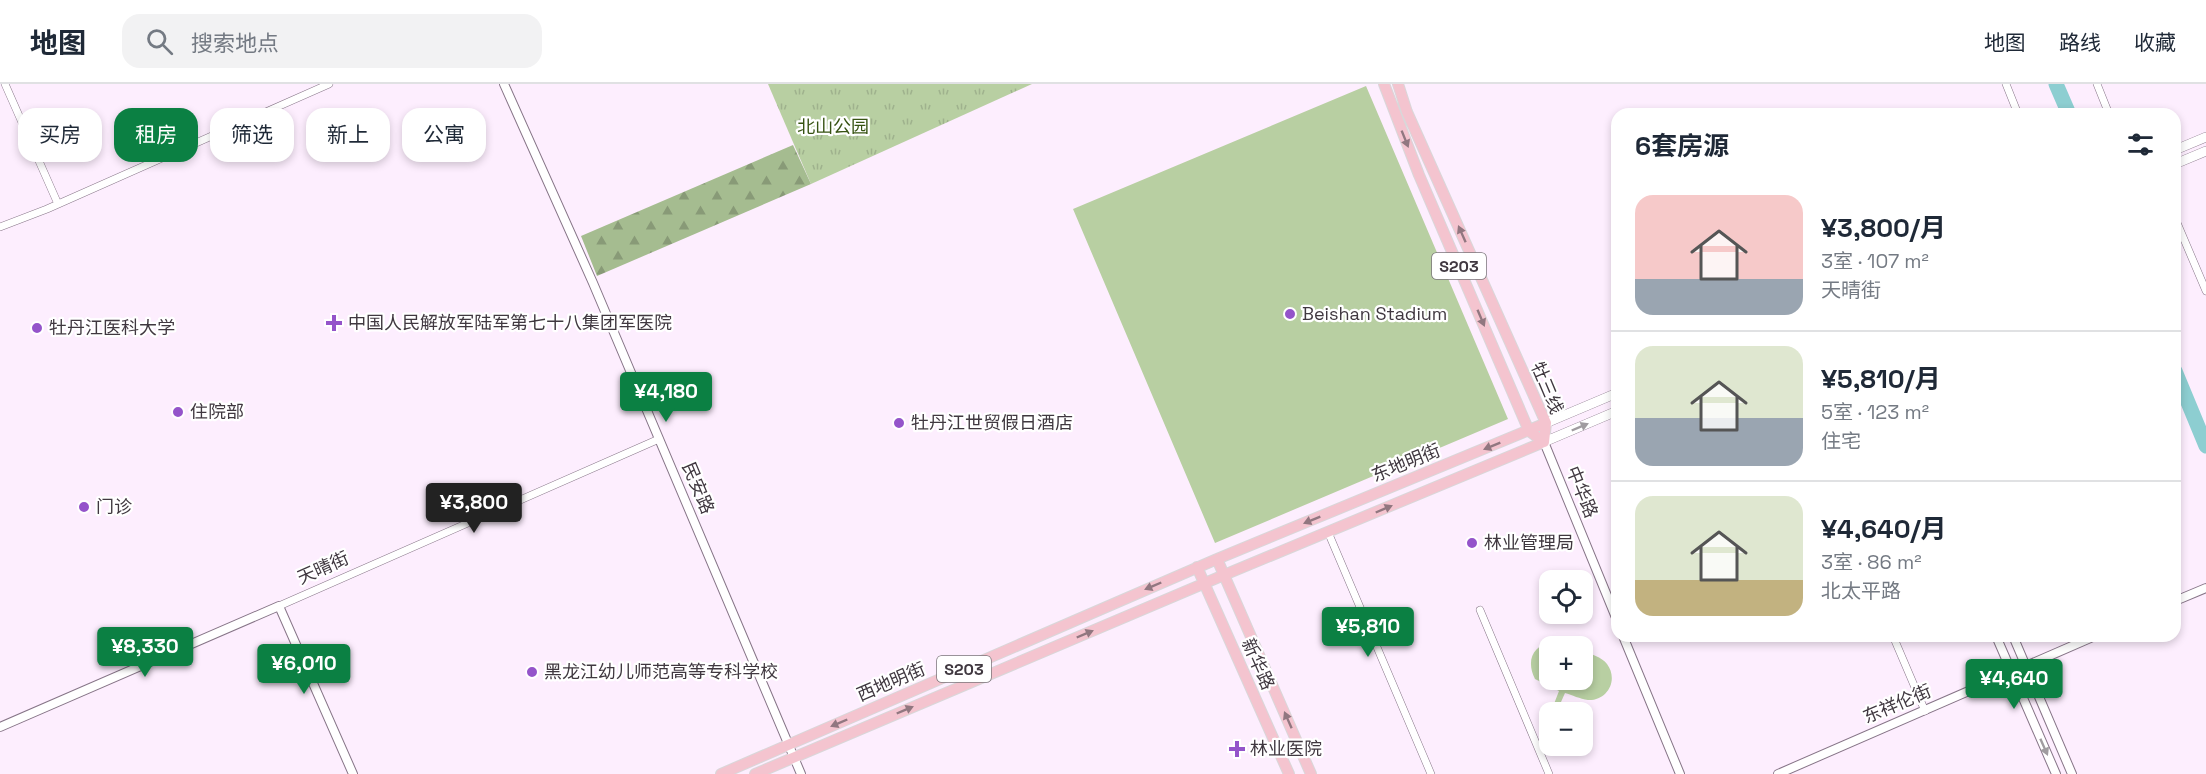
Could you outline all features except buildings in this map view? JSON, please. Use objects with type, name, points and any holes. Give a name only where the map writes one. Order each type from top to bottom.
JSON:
[{"type":"main road","name":"牡三线","points":[[1384,84],[1419,175],[1529,430],[1544,442]]},
{"type":"main road","name":"牡三线","points":[[1398,84],[1407,112],[1546,423],[1544,442]]},
{"type":"main road","points":[[2181,147],[2206,136]]},
{"type":"main road","points":[[2181,161],[2206,151]]},
{"type":"main road","name":"东地明街","points":[[1207,563],[1611,396]]},
{"type":"main road","name":"东地明街","points":[[1214,580],[1611,414]]},
{"type":"main road","points":[[1207,563],[1311,774]]},
{"type":"main road","name":"新华路","points":[[1207,563],[1289,774]]},
{"type":"main road","name":"西地明街","points":[[721,774],[1207,563]]},
{"type":"main road","name":"西地明街","points":[[755,774],[1214,580]]},
{"type":"street","points":[[5,84],[58,204]]},
{"type":"street","points":[[0,227],[58,204],[329,84]]},
{"type":"street","name":"民安路","points":[[504,84],[593,284],[801,774]]},
{"type":"street","points":[[2006,84],[2016,108]]},
{"type":"street","points":[[2097,84],[2107,108]]},
{"type":"street","points":[[2181,232],[2206,291]]},
{"type":"street","name":"天晴街","points":[[0,727],[659,439]]},
{"type":"street","name":"中华路","points":[[1544,442],[1611,605]]},
{"type":"street","points":[[1328,532],[1431,774]]},
{"type":"street","points":[[2181,598],[2206,588]]},
{"type":"street","points":[[279,606],[353,774]]},
{"type":"street","points":[[1480,610],[1549,774]]},
{"type":"street","points":[[1625,642],[1680,774]]},
{"type":"street","points":[[1896,642],[1925,711]]},
{"type":"street","points":[[1999,642],[2056,774]]},
{"type":"street","points":[[2016,642],[2072,774]]},
{"type":"street","name":"东祥伦街","points":[[1778,774],[2081,642]]},
{"type":"green space","name":"北山公园","points":[[768,84],[1032,84],[811,184]]},
{"type":"green space","name":"Beishan Stadium","points":[[1366,86],[1508,419],[1215,543],[1073,209]]},
{"type":"green space","points":[[793,145],[811,184],[597,276],[581,236]]},
{"type":"green space","points":[[1539,648],[1539,681],[1535,679],[1531,666],[1536,650]]},
{"type":"green space","points":[[1593,655],[1602,659],[1610,670],[1611,683],[1601,697],[1588,700],[1565,693],[1561,702],[1555,702],[1559,691],[1557,690],[1593,690]]},
{"type":"waterway","points":[[2056,84],[2066,108]]},
{"type":"waterway","points":[[2181,386],[2206,446]]},
{"type":"place","name":"Beishan Stadium","points":[[1290,314]]},
{"type":"place","name":"中国人民解放军陆军第七十八集团军医院","points":[[334,323]]},
{"type":"place","name":"牡丹江医科大学","points":[[37,328]]},
{"type":"place","name":"住院部","points":[[178,412]]},
{"type":"place","name":"牡丹江世贸假日酒店","points":[[899,423]]},
{"type":"place","name":"门诊","points":[[84,507]]},
{"type":"place","name":"林业管理局","points":[[1472,543]]},
{"type":"place","name":"黑龙江幼儿师范高等专科学校","points":[[532,672]]},
{"type":"place","name":"林业医院","points":[[1237,749]]}]
